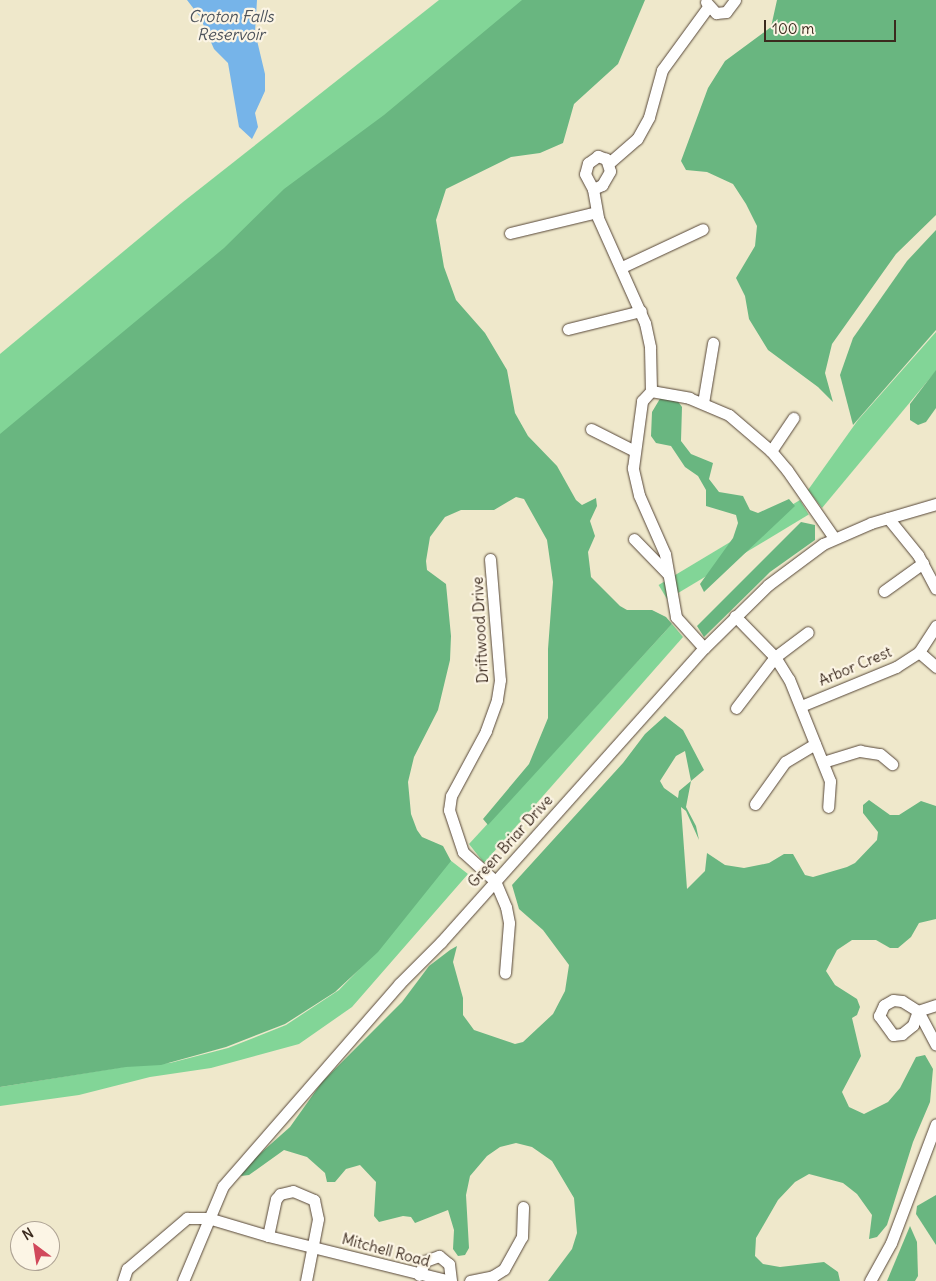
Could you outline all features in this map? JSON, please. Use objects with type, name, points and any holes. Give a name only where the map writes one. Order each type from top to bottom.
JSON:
[{"type":"street","points":[[593,189],[602,185],[608,177],[609,163],[637,138],[649,117],[662,70],[707,4],[716,12],[726,12],[735,0]]},
{"type":"street","points":[[609,163],[598,156],[588,163],[585,174],[593,189],[596,212],[622,267],[640,312],[650,347],[652,391]]},
{"type":"street","points":[[510,233],[596,212]]},
{"type":"street","points":[[622,267],[703,229]]},
{"type":"street","points":[[568,329],[640,312]]},
{"type":"street","points":[[703,403],[713,343]]},
{"type":"street","points":[[704,648],[676,617],[665,554],[639,495],[633,468],[642,401],[652,391],[659,390],[703,403],[729,415],[770,451],[809,497],[834,538]]},
{"type":"street","points":[[770,451],[793,418]]},
{"type":"street","points":[[591,429],[634,450]]},
{"type":"street","name":"Green Briar Drive","points":[[184,1281],[208,1218],[223,1186],[266,1135],[704,648],[735,616],[788,568],[834,538],[888,518],[936,504]]},
{"type":"street","points":[[888,518],[923,563],[936,589]]},
{"type":"street","points":[[634,539],[669,575]]},
{"type":"street","name":"Driftwood Drive","points":[[490,559],[500,680],[497,700],[486,731],[451,796],[449,810],[463,852],[495,881]]},
{"type":"street","points":[[884,591],[923,563]]},
{"type":"street","points":[[735,616],[775,657],[801,706],[830,781],[828,807]]},
{"type":"street","name":"Arbor Crest","points":[[801,706],[896,667],[919,652],[936,626]]},
{"type":"street","points":[[736,708],[775,657],[808,632]]},
{"type":"street","points":[[919,652],[936,667]]},
{"type":"street","points":[[755,804],[785,762],[815,744]]},
{"type":"street","points":[[823,762],[860,751],[880,754],[892,764]]},
{"type":"street","points":[[495,881],[509,923],[505,973]]},
{"type":"street","points":[[936,1005],[918,1011],[936,1045]]},
{"type":"street","points":[[870,1281],[891,1244],[936,1124]]},
{"type":"street","points":[[268,1236],[276,1199],[293,1191],[307,1195],[318,1208],[315,1247],[306,1281]]},
{"type":"street","points":[[470,1281],[493,1276],[504,1269],[522,1238],[523,1207]]},
{"type":"street","points":[[122,1281],[126,1269],[187,1218],[208,1218]]},
{"type":"street","name":"Mitchell Road","points":[[208,1218],[419,1276],[450,1281]]},
{"type":"street","points":[[419,1276],[425,1261],[439,1256],[449,1264],[450,1281]]},
{"type":"green space","points":[[439,0],[553,0],[0,443],[0,354],[183,202]]},
{"type":"green space","points":[[522,0],[645,0],[618,64],[574,104],[563,143],[540,153],[511,157],[446,189],[436,220],[444,267],[456,300],[485,333],[507,370],[515,413],[528,436],[557,466],[576,500],[582,505],[596,498],[597,506],[590,521],[595,536],[588,552],[591,577],[620,606],[627,610],[652,610],[666,617],[672,624],[488,825],[483,819],[529,764],[548,718],[548,649],[553,582],[547,540],[524,499],[516,497],[494,510],[461,510],[445,517],[430,537],[426,561],[427,570],[446,584],[451,636],[450,660],[438,710],[414,757],[408,782],[411,814],[417,830],[422,837],[443,846],[451,861],[378,952],[335,992],[285,1024],[226,1047],[161,1065],[126,1067],[0,1087],[0,434],[224,248],[284,189],[384,115]]},
{"type":"green space","points":[[777,0],[936,0],[936,215],[896,254],[832,344],[825,373],[833,402],[818,387],[768,350],[749,319],[745,296],[736,278],[755,246],[757,226],[746,204],[733,184],[707,172],[686,170],[681,161],[708,88],[725,61],[771,27]]},
{"type":"green space","points":[[936,230],[936,330],[853,425],[840,375],[853,338],[907,261]]},
{"type":"green space","points":[[936,332],[936,371],[822,508],[808,490],[858,420]]},
{"type":"green space","points":[[936,370],[936,408],[926,422],[918,425],[910,420],[910,404]]},
{"type":"green space","points":[[661,397],[677,400],[682,407],[681,441],[691,454],[713,463],[709,479],[719,492],[743,496],[750,510],[758,513],[789,499],[795,506],[704,592],[700,584],[733,538],[738,523],[736,515],[706,506],[706,490],[698,476],[685,467],[671,446],[656,443],[651,436],[652,412]]},
{"type":"green space","points":[[800,500],[809,515],[667,600],[659,585]]},
{"type":"green space","points":[[801,522],[815,525],[815,540],[770,572],[704,637],[697,626]]},
{"type":"green space","points":[[672,624],[683,637],[484,863],[469,844]]},
{"type":"green space","points":[[665,716],[683,730],[704,770],[691,781],[686,807],[696,826],[699,840],[686,811],[681,807],[687,889],[705,871],[707,853],[725,865],[744,868],[769,863],[784,854],[793,854],[805,875],[813,877],[847,867],[855,863],[877,840],[878,832],[863,813],[863,805],[869,800],[890,815],[899,815],[921,801],[936,806],[936,919],[919,923],[911,937],[898,948],[890,948],[876,940],[852,940],[837,950],[826,971],[835,985],[857,999],[860,1007],[857,1015],[852,1018],[861,1056],[842,1092],[849,1107],[864,1114],[888,1102],[900,1088],[916,1057],[925,1055],[933,1069],[930,1102],[913,1142],[887,1225],[877,1237],[869,1239],[872,1215],[857,1194],[843,1183],[809,1174],[795,1182],[778,1200],[756,1238],[755,1256],[763,1264],[780,1267],[824,1262],[838,1272],[840,1281],[548,1281],[572,1249],[577,1233],[574,1198],[552,1161],[532,1147],[516,1143],[500,1147],[487,1156],[470,1176],[466,1195],[469,1248],[465,1255],[458,1256],[453,1249],[454,1230],[448,1210],[415,1223],[411,1217],[403,1216],[379,1222],[374,1216],[376,1182],[360,1165],[346,1169],[335,1182],[327,1182],[325,1173],[307,1157],[284,1150],[249,1175],[241,1176],[244,1168],[290,1127],[322,1082],[402,1002],[429,966],[457,946],[453,962],[463,998],[463,1015],[474,1030],[515,1044],[523,1042],[553,1014],[565,991],[569,965],[543,930],[519,909],[512,885],[623,763],[645,734]],"holes":[[[685,751],[691,781],[679,791],[678,798],[664,788],[660,781],[676,756]]]},
{"type":"green space","points":[[450,860],[468,874],[352,1007],[299,1044],[211,1068],[150,1077],[79,1095],[0,1106],[0,1087],[135,1065],[170,1063],[228,1048],[286,1025],[339,990],[375,953]]},
{"type":"green space","points":[[936,1195],[936,1245],[916,1214],[917,1206]]},
{"type":"green space","points":[[910,1226],[917,1242],[918,1276],[915,1281],[887,1281]]},
{"type":"water","name":"Croton Falls Reservoir","points":[[187,0],[257,0],[255,32],[265,74],[265,91],[255,113],[258,127],[252,139],[239,127],[228,63],[214,49],[200,17]]}]
